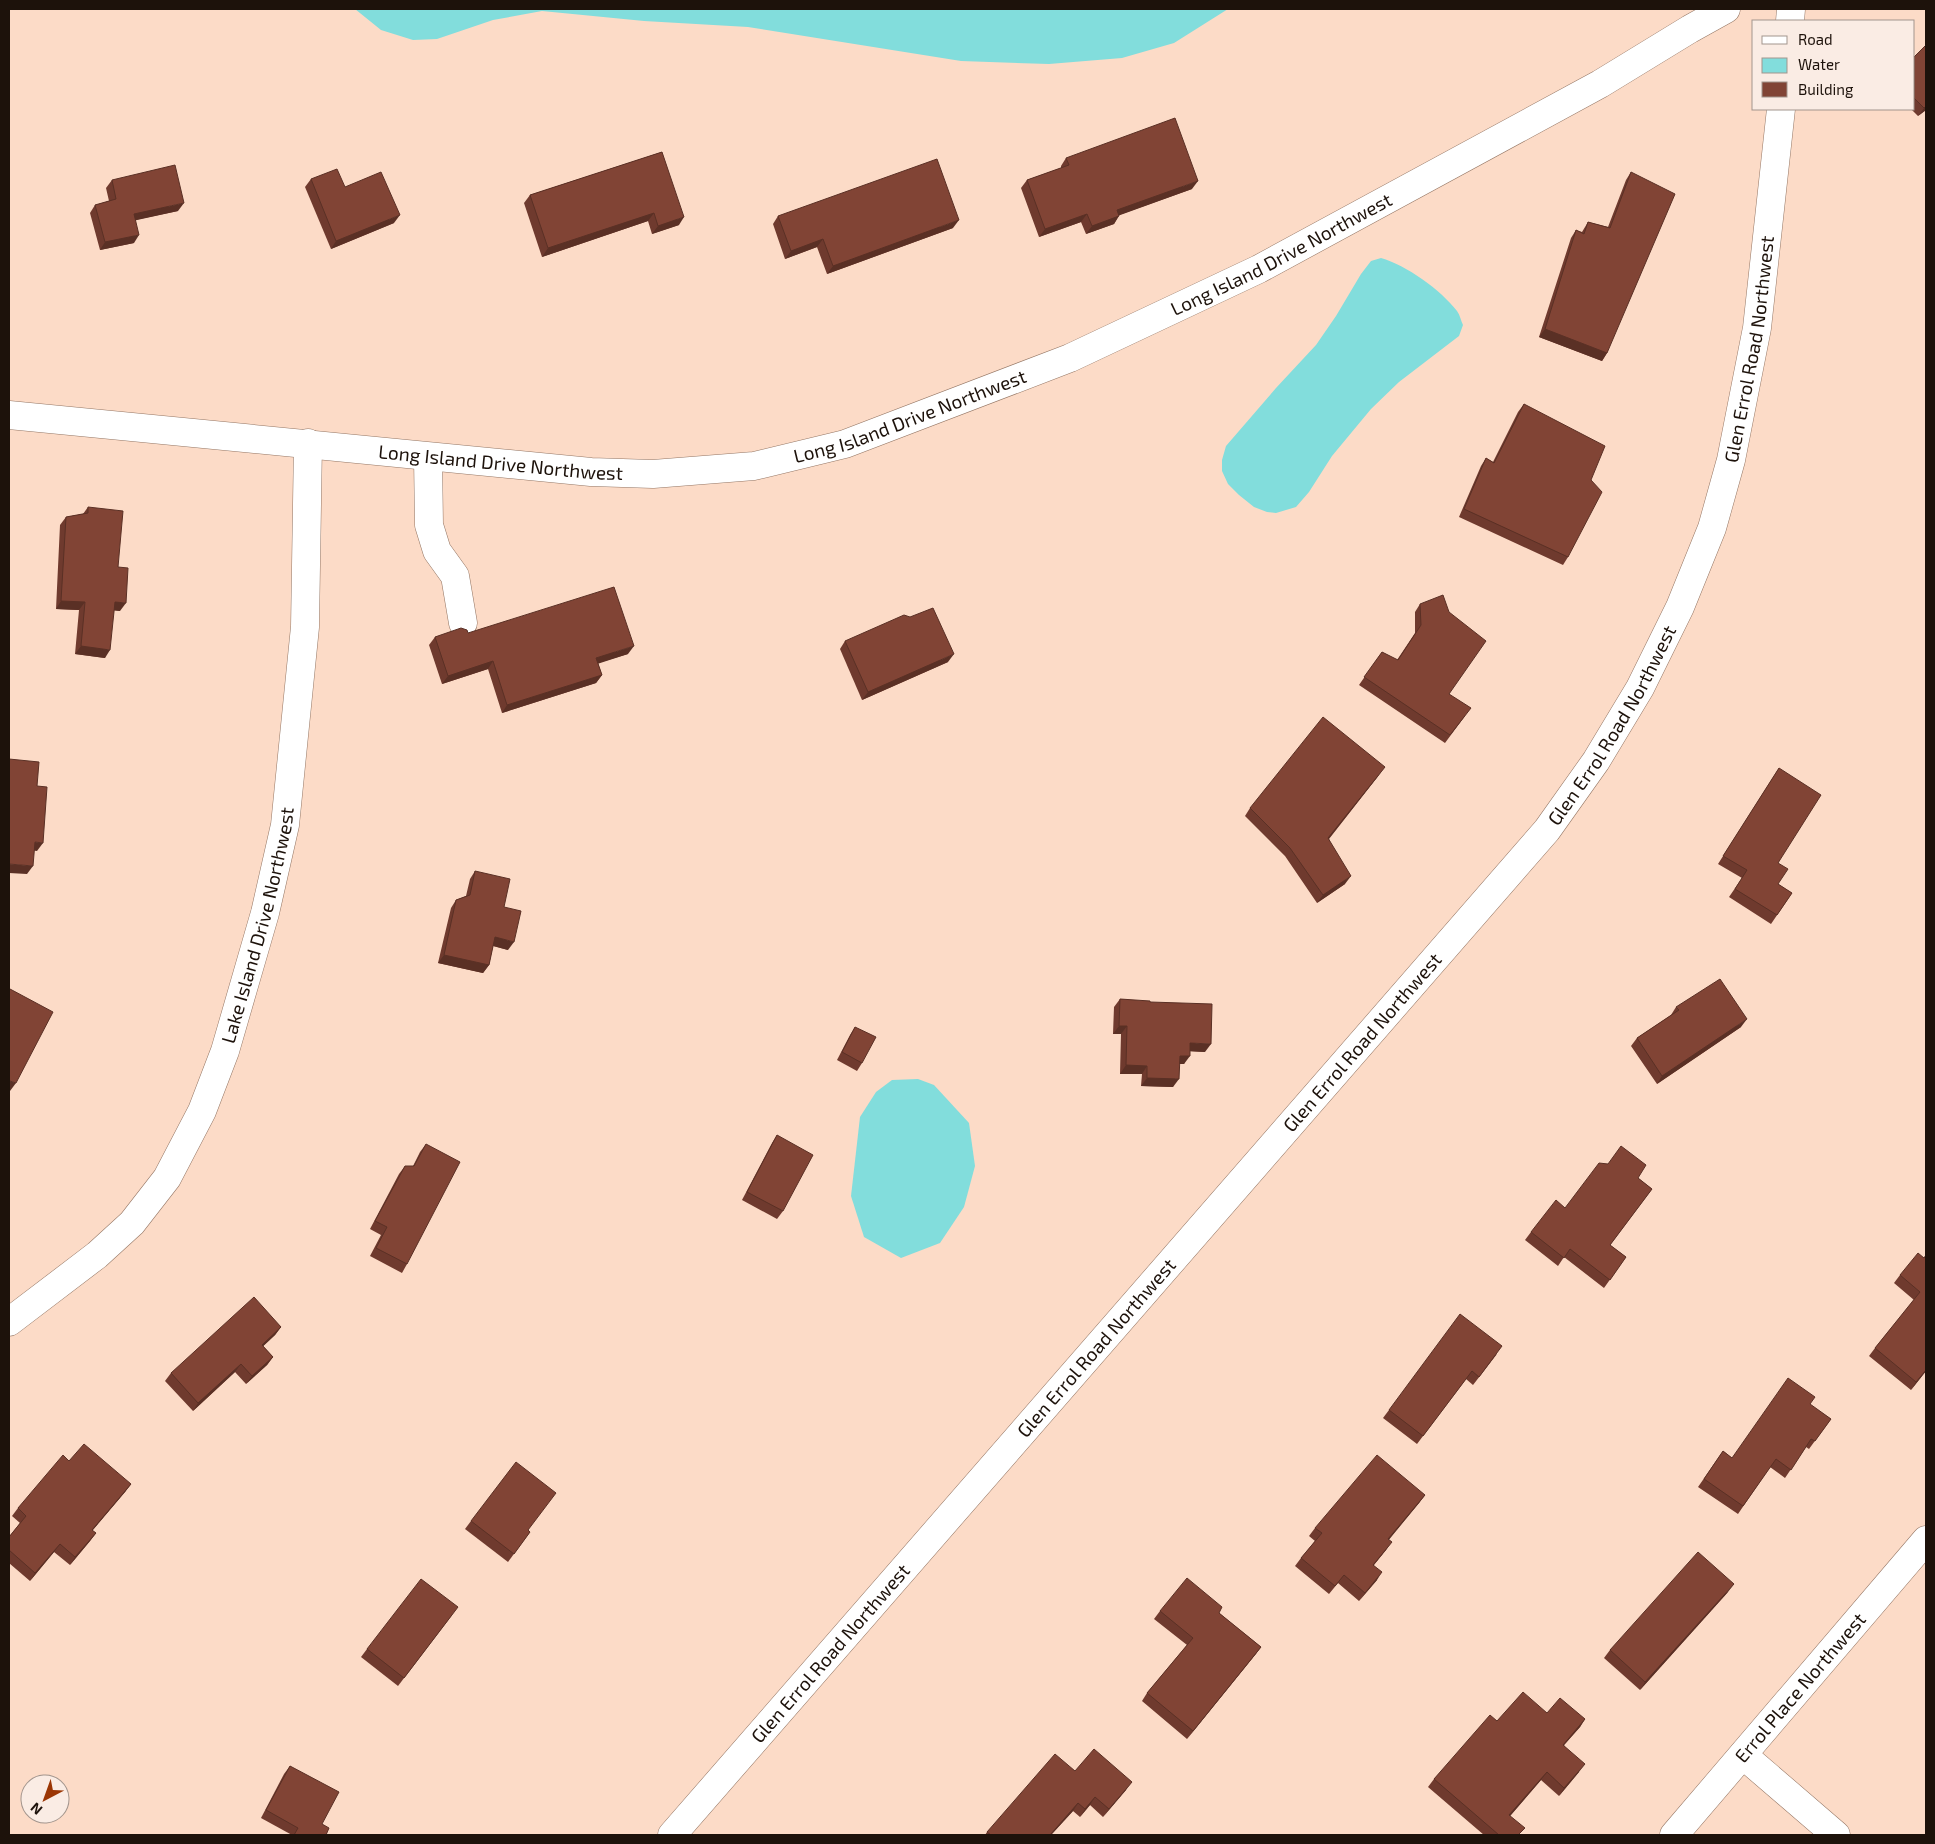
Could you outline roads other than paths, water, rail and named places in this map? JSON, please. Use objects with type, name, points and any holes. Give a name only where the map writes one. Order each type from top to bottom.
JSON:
[{"type":"street","name":"Long Island Drive Northwest","points":[[9,415],[591,472],[653,474],[754,466],[845,444],[1070,358],[1259,269],[1600,84],[1726,9]]},
{"type":"street","name":"Glen Errol Road Northwest","points":[[672,1835],[1547,830],[1596,761],[1640,688],[1680,608],[1712,528],[1732,460],[1757,328],[1780,110]]},
{"type":"street","name":"Lake Island Drive Northwest","points":[[9,1322],[97,1255],[132,1223],[167,1178],[202,1111],[225,1051],[265,913],[285,825],[305,627],[308,444]]},
{"type":"street","points":[[428,457],[429,525],[437,551],[455,576],[463,623]]},
{"type":"street","name":"Errol Place Northwest","points":[[1674,1835],[1926,1540]]},
{"type":"street","points":[[1743,1755],[1836,1835]]},
{"type":"water","points":[[355,9],[1228,9],[1174,43],[1122,58],[1049,64],[961,61],[748,27],[644,21],[542,11],[493,20],[437,39],[413,40],[381,30]]},
{"type":"water","points":[[1381,258],[1412,272],[1433,287],[1450,303],[1458,313],[1463,325],[1459,336],[1399,382],[1371,409],[1332,456],[1309,492],[1296,507],[1276,513],[1254,507],[1228,484],[1222,471],[1222,460],[1226,446],[1316,345],[1371,261]]},
{"type":"water","points":[[918,1079],[934,1085],[969,1123],[975,1166],[964,1207],[940,1243],[901,1258],[864,1237],[851,1196],[860,1117],[876,1092],[892,1080]]}]
